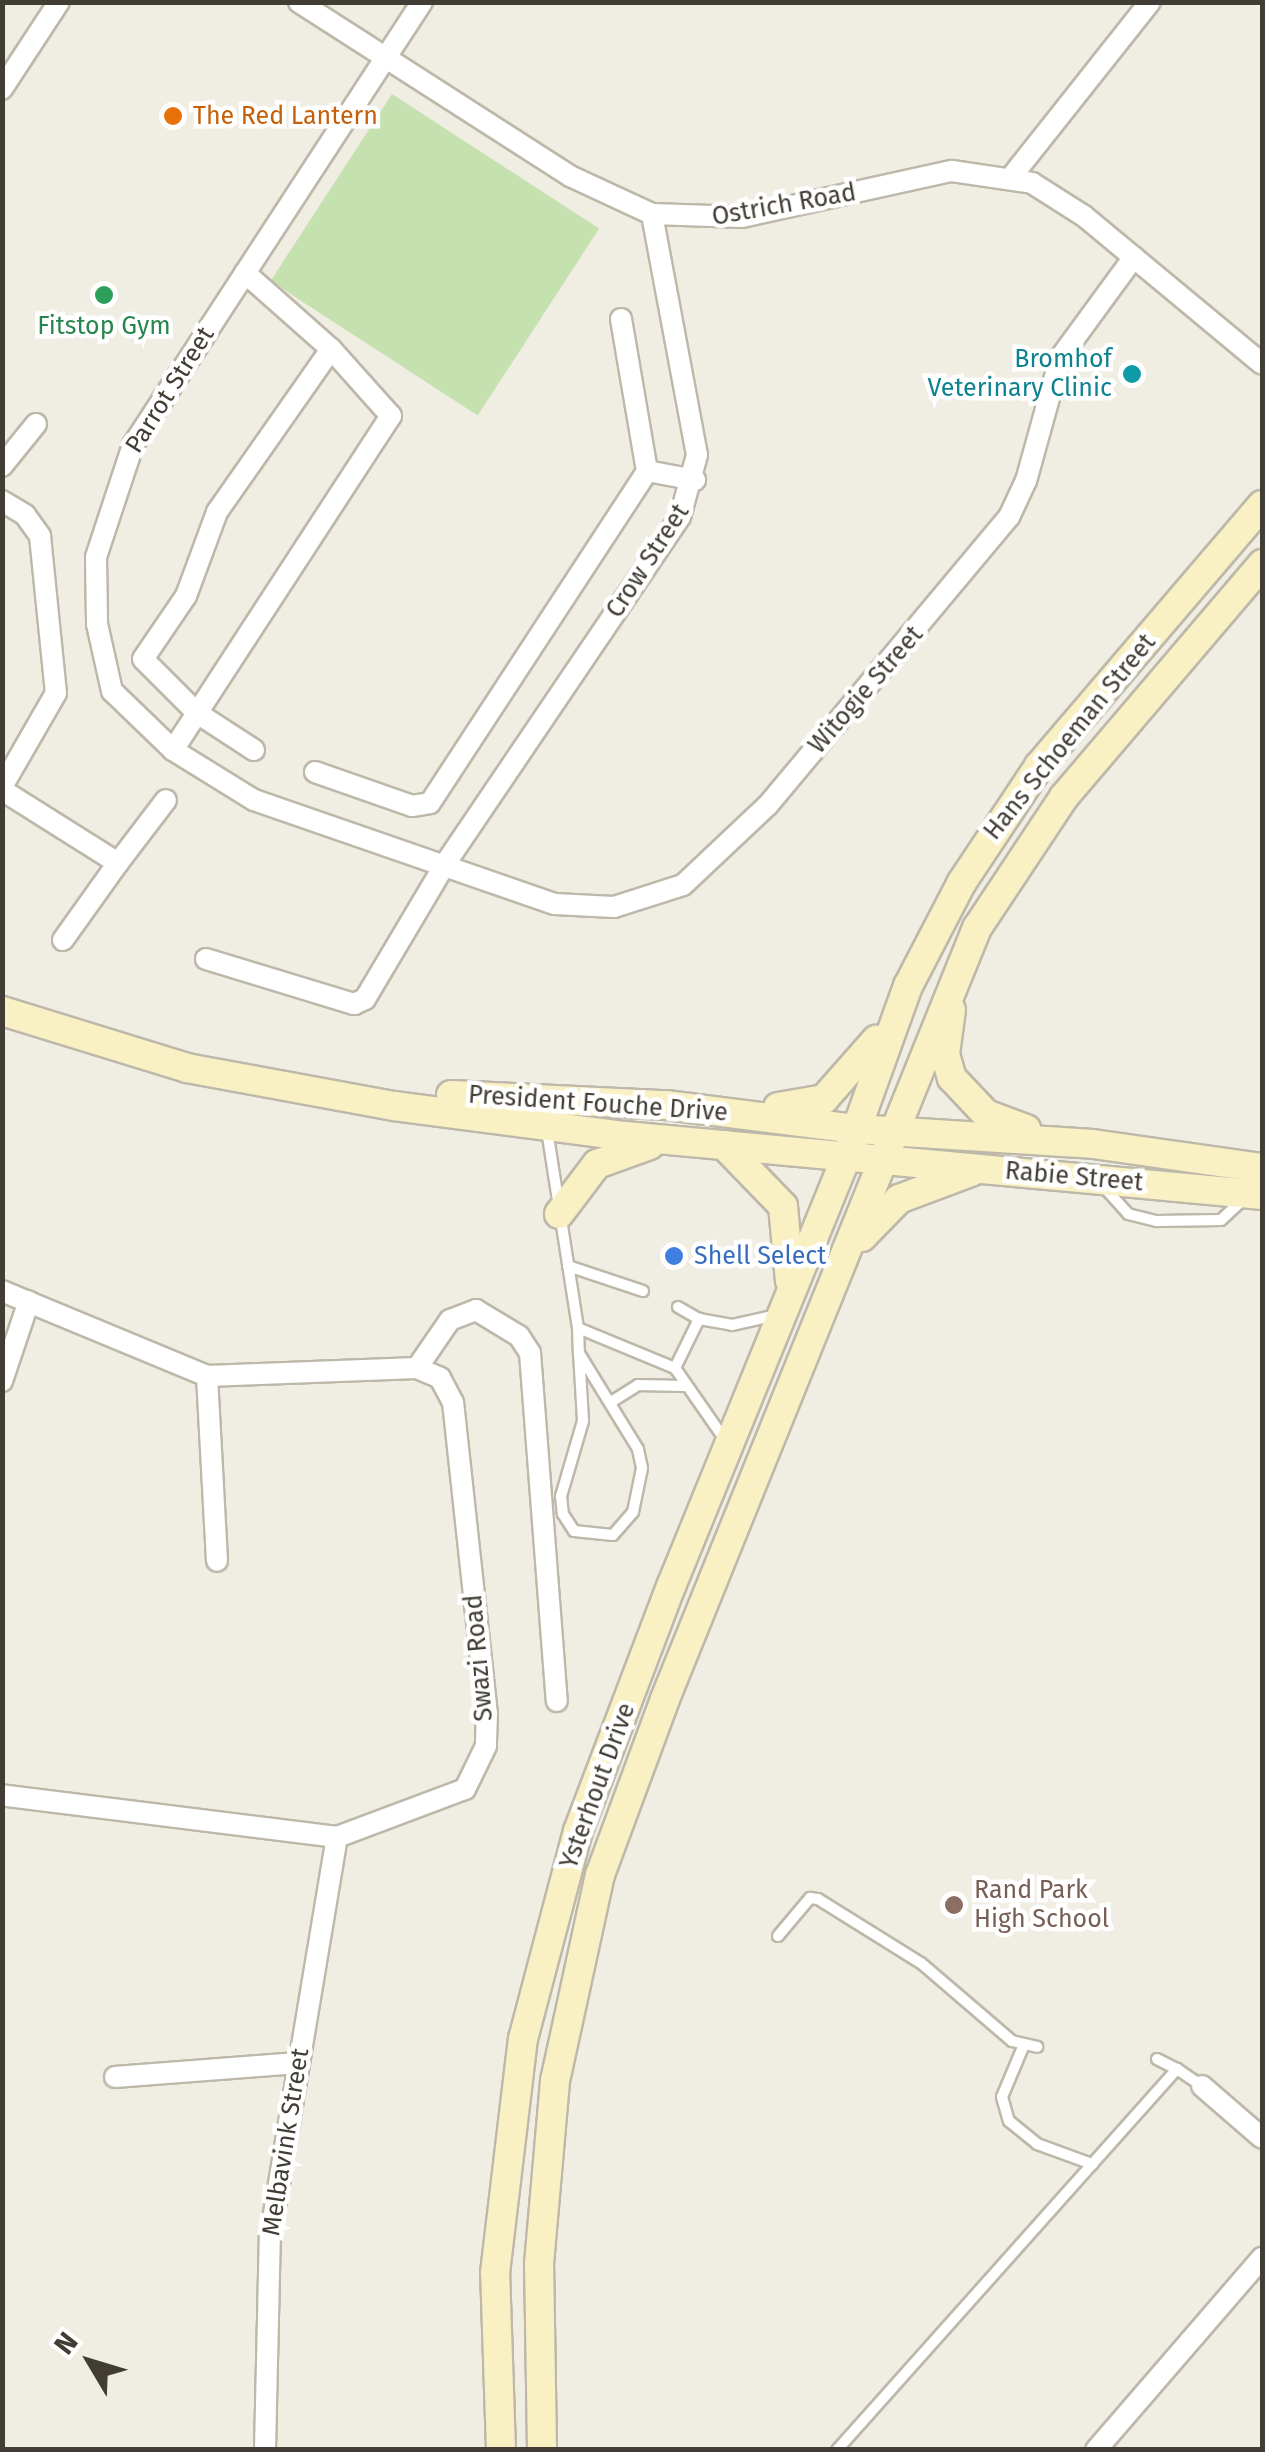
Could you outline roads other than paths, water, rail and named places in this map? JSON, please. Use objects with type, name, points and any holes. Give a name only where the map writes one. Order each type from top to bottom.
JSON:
[{"type":"main road","name":"Hans Schoeman Street","points":[[846,1158],[908,986],[994,827],[1262,505]]},
{"type":"main road","name":"Hans Schoeman Street","points":[[885,1160],[978,928],[1064,797],[1262,564]]},
{"type":"main road","points":[[978,928],[946,1022],[952,1078],[996,1120],[1094,1144]]},
{"type":"main road","points":[[732,1112],[810,1104],[840,1088],[908,986]]},
{"type":"main road","name":"President Fouche Drive","points":[[2,1011],[187,1068],[340,1095],[395,1092],[724,1145],[885,1160]]},
{"type":"main road","name":"President Fouche Drive","points":[[548,1115],[732,1112],[856,1129],[894,1130]]},
{"type":"main road","name":"Rabie Street","points":[[894,1130],[1094,1144],[1262,1168]]},
{"type":"main road","points":[[559,1214],[597,1164],[676,1138]]},
{"type":"main road","points":[[724,1145],[783,1206],[786,1306]]},
{"type":"main road","name":"Ysterhout Drive","points":[[501,2450],[495,2274],[503,2163],[539,1968],[578,1831],[728,1445],[846,1158]]},
{"type":"main road","name":"Rabie Street","points":[[885,1160],[1256,1194]]},
{"type":"main road","name":"Ysterhout Drive","points":[[542,2450],[544,2165],[564,2035],[600,1875],[692,1630],[885,1160]]},
{"type":"main road","points":[[847,1260],[899,1200],[979,1168]]},
{"type":"street","points":[[2,89],[59,2]]},
{"type":"street","name":"Ostrich Road","points":[[299,2],[570,176],[652,214],[742,217],[952,171],[1012,176],[1054,195],[1262,364]]},
{"type":"street","name":"Parrot Street","points":[[422,2],[389,59],[244,272],[133,445],[96,557],[97,624],[106,675],[122,702],[172,750],[254,800],[445,864]]},
{"type":"street","points":[[1012,176],[1150,2]]},
{"type":"street","name":"Crow Street","points":[[206,959],[360,1003],[445,864],[680,517],[695,480],[695,443],[652,214]]},
{"type":"street","name":"Witogie Street","points":[[445,864],[536,898],[614,907],[670,892],[700,874],[768,805],[1009,517],[1026,481],[1060,358],[1134,258]]},
{"type":"street","points":[[172,750],[390,428],[384,403],[332,349],[244,272]]},
{"type":"street","points":[[315,772],[412,806],[430,803],[647,471],[620,319]]},
{"type":"street","points":[[254,750],[197,713],[143,659],[186,596],[217,512],[332,349]]},
{"type":"street","points":[[2,466],[36,424]]},
{"type":"street","points":[[647,471],[695,480]]},
{"type":"street","points":[[2,501],[26,515],[40,536],[56,692],[2,788],[118,863]]},
{"type":"street","points":[[62,940],[166,800]]},
{"type":"street","points":[[2,1291],[207,1376],[417,1368],[450,1320],[476,1310],[518,1336],[530,1353],[557,1701]]},
{"type":"street","points":[[2,1381],[28,1301]]},
{"type":"street","name":"Swazi Road","points":[[2,1795],[337,1837],[465,1789],[486,1746],[454,1402],[440,1378],[417,1368]]},
{"type":"street","points":[[207,1376],[217,1560]]},
{"type":"street","name":"Melbavink Street","points":[[265,2450],[265,2292],[298,2063],[337,1837]]},
{"type":"street","points":[[115,2076],[298,2063]]},
{"type":"street","points":[[1202,2086],[1262,2138]]},
{"type":"street","points":[[1096,2450],[1262,2258]]},
{"type":"lane","points":[[548,1115],[578,1328],[579,1353],[582,1421],[561,1496],[574,1531],[594,1537],[624,1527],[642,1468],[611,1402],[579,1353]]},
{"type":"lane","points":[[568,1266],[643,1291]]},
{"type":"lane","points":[[678,1307],[699,1319],[732,1325],[786,1306]]},
{"type":"lane","points":[[675,1368],[699,1319]]},
{"type":"lane","points":[[578,1328],[675,1368],[728,1445]]},
{"type":"lane","points":[[611,1402],[638,1385],[685,1386]]},
{"type":"lane","points":[[778,1936],[810,1898],[818,1898],[922,1962],[1023,2047],[1037,2047]]},
{"type":"lane","points":[[1023,2047],[1002,2097],[1008,2121],[1037,2144],[1092,2164]]},
{"type":"lane","points":[[1157,2059],[1202,2086]]},
{"type":"lane","points":[[837,2450],[1177,2069]]},
{"type":"place","name":"The Red Lantern","points":[[173,116]]},
{"type":"place","name":"Fitstop Gym","points":[[104,295]]},
{"type":"place","name":"Bromhof Veterinary Clinic","points":[[1132,374]]},
{"type":"place","name":"Shell Select","points":[[674,1256]]},
{"type":"place","name":"Rand Park High School","points":[[954,1905]]}]
